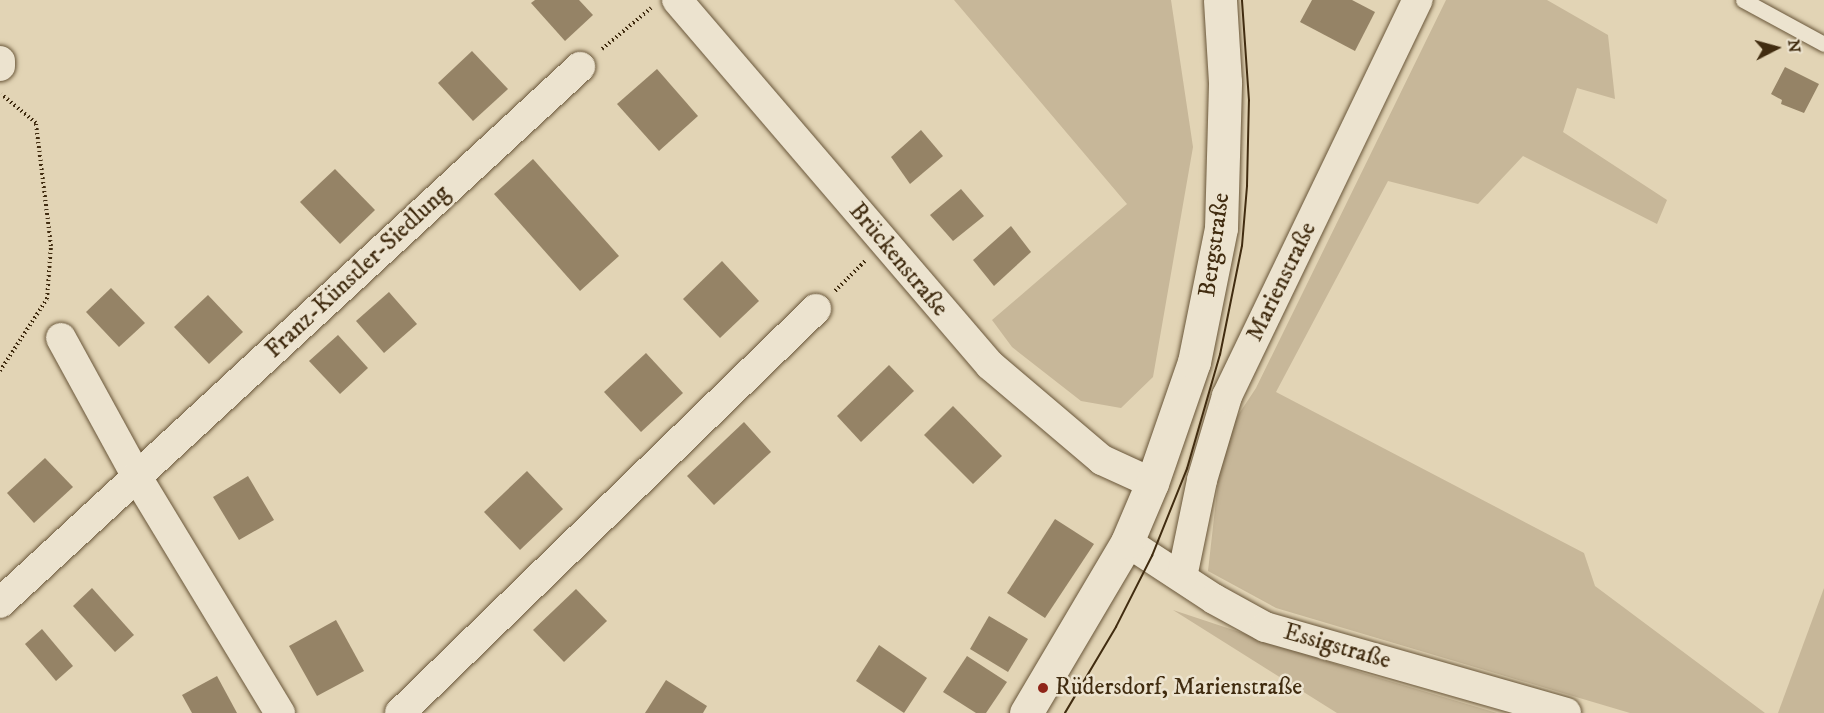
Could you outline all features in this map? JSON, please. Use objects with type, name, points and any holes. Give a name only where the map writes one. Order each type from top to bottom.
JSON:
[{"type":"street","name":"Bergstraße","points":[[1152,483],[1194,362],[1221,228],[1225,82],[1220,0]]},
{"type":"street","name":"Marienstraße","points":[[1182,576],[1202,480],[1227,396],[1418,0]]},
{"type":"street","name":"Brückenstraße","points":[[667,1],[990,365],[1102,460],[1152,483]]},
{"type":"street","points":[[0,61],[0,66]]},
{"type":"street","name":"Franz-Künstler-Siedlung","points":[[0,603],[580,67]]},
{"type":"street","points":[[400,713],[824,302]]},
{"type":"street","points":[[61,338],[137,477],[280,713]]},
{"type":"street","points":[[1026,713],[1126,542],[1152,483]]},
{"type":"street","name":"Essigstraße","points":[[1126,542],[1182,576],[1214,599],[1265,627],[1566,713]]},
{"type":"lane","points":[[1743,0],[1824,44]]},
{"type":"path","points":[[580,67],[667,1]]},
{"type":"path","points":[[0,93],[36,123],[51,246],[47,299],[0,371]]},
{"type":"path","points":[[824,302],[849,277]]},
{"type":"shaded area","points":[[954,0],[1171,0],[1193,147],[1153,377],[1121,408],[1081,401],[1012,347],[992,320],[1127,204]]},
{"type":"shaded area","points":[[1446,0],[1547,0],[1608,35],[1615,99],[1577,88],[1563,132],[1667,200],[1657,224],[1523,156],[1478,204],[1388,181],[1276,392],[1584,553],[1595,586],[1765,713],[1630,713],[1276,608],[1208,571],[1223,438],[1256,388]]},
{"type":"shaded area","points":[[1824,588],[1824,713],[1778,713]]},
{"type":"shaded area","points":[[1173,610],[1366,674],[1497,713],[1337,713]]},
{"type":"building","points":[[535,0],[579,0],[593,15],[565,41],[531,3]]},
{"type":"building","points":[[1312,0],[1352,0],[1375,12],[1355,51],[1300,22]]},
{"type":"building","points":[[472,51],[508,89],[473,121],[438,83]]},
{"type":"building","points":[[1785,67],[1819,84],[1804,113],[1781,104],[1782,100],[1771,94]]},
{"type":"building","points":[[657,69],[698,116],[659,151],[617,104]]},
{"type":"building","points":[[921,130],[943,156],[910,184],[891,157]]},
{"type":"building","points":[[533,159],[619,256],[580,291],[494,194]]},
{"type":"building","points":[[335,169],[375,210],[340,244],[300,202]]},
{"type":"building","points":[[961,189],[984,216],[953,241],[930,215]]},
{"type":"building","points":[[1011,226],[1031,252],[994,286],[973,260]]},
{"type":"building","points":[[722,261],[759,301],[720,338],[683,299]]},
{"type":"building","points":[[111,288],[145,323],[119,347],[86,312]]},
{"type":"building","points":[[389,292],[417,324],[384,353],[356,321]]},
{"type":"building","points":[[208,295],[243,332],[209,364],[174,327]]},
{"type":"building","points":[[338,335],[368,368],[340,394],[309,361]]},
{"type":"building","points":[[646,353],[683,393],[641,432],[604,392]]},
{"type":"building","points":[[889,365],[914,391],[861,442],[837,416]]},
{"type":"building","points":[[953,406],[1002,456],[973,484],[924,435]]},
{"type":"building","points":[[744,422],[771,452],[714,505],[687,476]]},
{"type":"building","points":[[45,458],[73,487],[34,523],[7,493]]},
{"type":"building","points":[[527,471],[563,509],[520,550],[484,512]]},
{"type":"building","points":[[248,476],[274,520],[239,540],[213,497]]},
{"type":"building","points":[[1055,519],[1094,544],[1045,618],[1007,593]]},
{"type":"building","points":[[92,588],[134,635],[115,652],[73,606]]},
{"type":"building","points":[[576,589],[607,621],[564,662],[533,630]]},
{"type":"building","points":[[989,616],[1028,639],[1008,672],[970,649]]},
{"type":"building","points":[[336,620],[364,671],[317,696],[289,646]]},
{"type":"building","points":[[42,629],[73,666],[56,681],[25,644]]},
{"type":"building","points":[[879,645],[927,678],[904,713],[856,681]]},
{"type":"building","points":[[967,656],[1007,682],[986,713],[976,713],[943,692]]},
{"type":"building","points":[[217,676],[237,713],[192,713],[182,695]]},
{"type":"building","points":[[666,680],[707,706],[703,713],[645,713]]},
{"type":"tram line","points":[[1065,713],[1116,627],[1152,556],[1187,469],[1220,355],[1242,246],[1247,186],[1249,101],[1242,0]]},
{"type":"place","name":"Rüdersdorf, Marienstraße","points":[[1043,688]]}]
